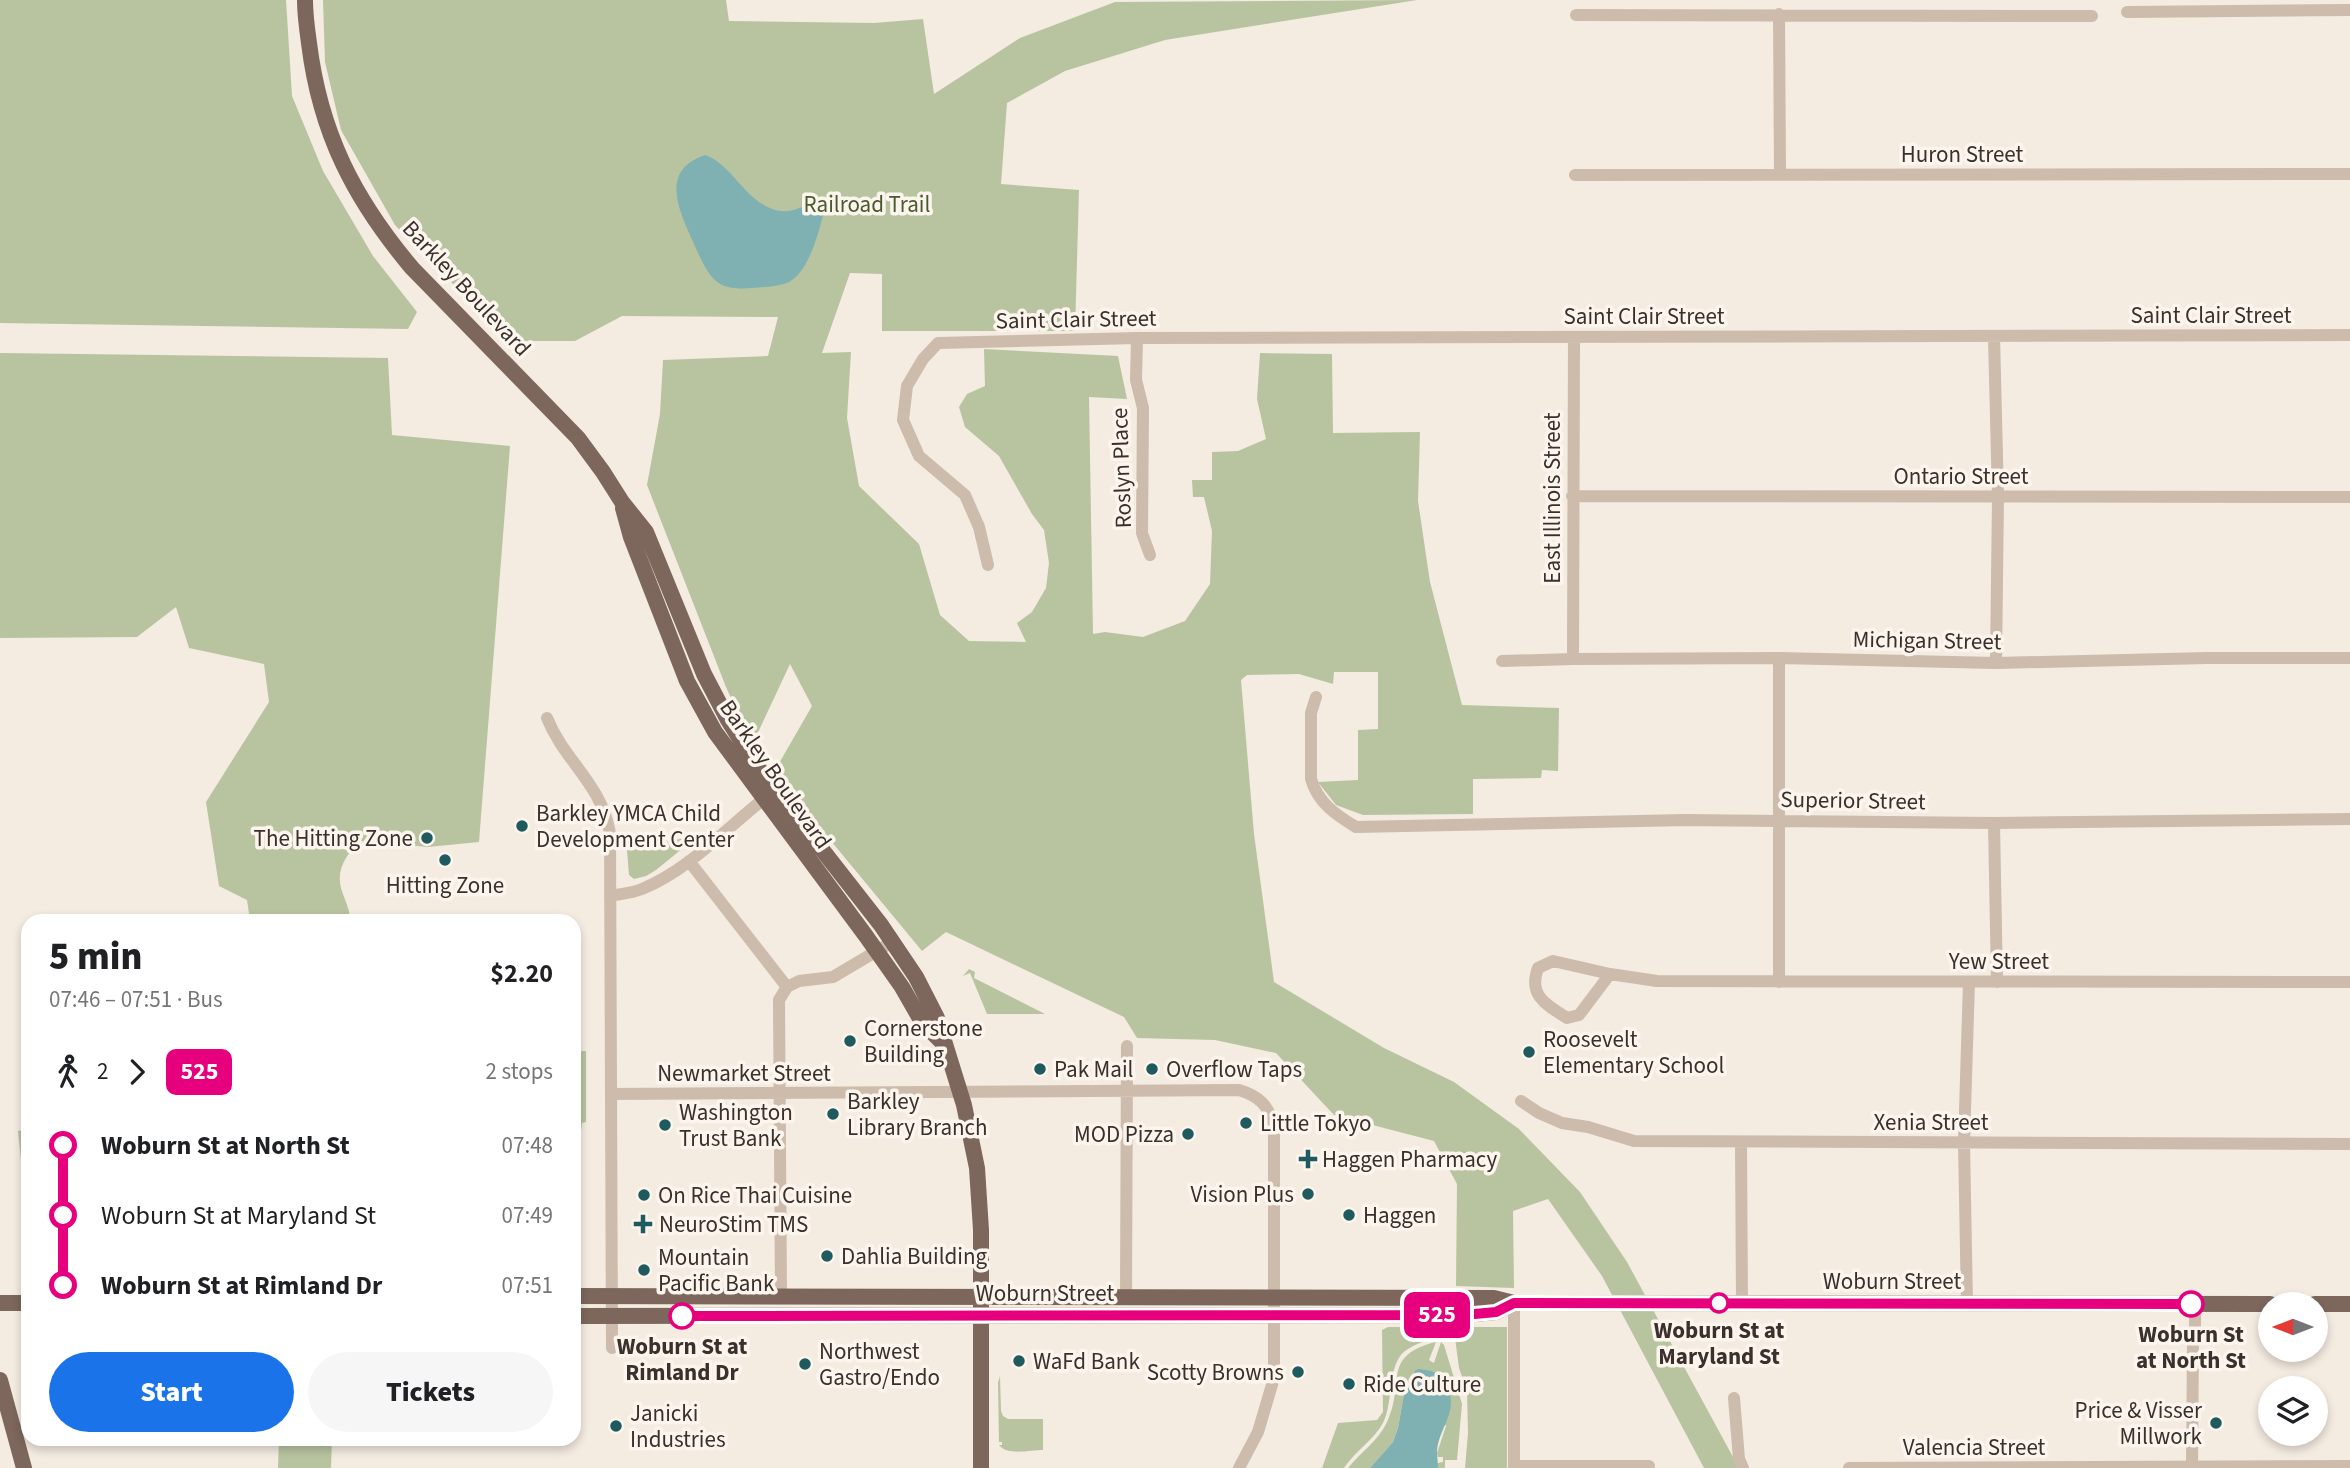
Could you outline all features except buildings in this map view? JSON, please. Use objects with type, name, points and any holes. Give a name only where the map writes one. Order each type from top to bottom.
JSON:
[{"type":"main road","name":"Barkley Boulevard","points":[[305,0],[313,81],[330,137],[354,189],[387,238],[412,268],[578,439],[603,472],[622,502],[631,537],[687,681],[715,732],[892,942],[916,977],[937,1018],[960,1092],[977,1168],[981,1230],[981,1468]]},
{"type":"main road","name":"Barkley Boulevard","points":[[770,795],[902,987],[922,1022],[943,1043]]},
{"type":"main road","name":"Woburn Street","points":[[581,1296],[1494,1298],[1514,1303],[2258,1304]]},
{"type":"main road","points":[[0,1303],[21,1303]]},
{"type":"main road","name":"Woburn Street","points":[[581,1316],[1464,1315],[1496,1312],[1514,1303]]},
{"type":"main road","points":[[2328,1305],[2346,1307]]},
{"type":"main road","points":[[0,1380],[24,1468]]},
{"type":"street","points":[[2127,12],[2202,5],[2350,10]]},
{"type":"street","points":[[1779,14],[1780,174]]},
{"type":"street","points":[[1576,15],[2092,16]]},
{"type":"street","name":"Huron Street","points":[[1575,175],[2350,174]]},
{"type":"street","name":"Saint Clair Street","points":[[988,565],[979,527],[965,495],[919,456],[903,420],[907,386],[923,359],[938,343],[1137,338],[2350,335]]},
{"type":"street","points":[[1994,336],[1998,497],[1996,663]]},
{"type":"street","name":"East Illinois Street","points":[[1573,659],[1574,337]]},
{"type":"street","name":"Roslyn Place","points":[[1137,338],[1136,380],[1143,408],[1142,533],[1150,555]]},
{"type":"street","name":"Ontario Street","points":[[1572,496],[2350,497]]},
{"type":"street","points":[[1779,658],[1779,982]]},
{"type":"street","name":"Michigan Street","points":[[1502,662],[1779,658],[1996,663],[2350,658]]},
{"type":"street","name":"Superior Street","points":[[1316,696],[1311,713],[1311,779],[1314,790],[1334,814],[1356,827],[1779,820],[1994,822],[2350,819]]},
{"type":"street","points":[[547,718],[553,734],[599,797],[610,833],[612,1348]]},
{"type":"street","points":[[610,896],[646,887],[689,861],[770,795]]},
{"type":"street","points":[[1994,822],[1997,982]]},
{"type":"street","points":[[689,861],[787,986]]},
{"type":"street","points":[[781,1296],[779,1000],[787,986],[799,981],[833,977],[892,942]]},
{"type":"street","points":[[1553,961],[1610,974],[1579,1015],[1567,1018],[1552,1009],[1535,991],[1533,982],[1538,968],[1553,961]]},
{"type":"street","name":"Yew Street","points":[[1610,974],[1648,980],[1779,982],[2350,982]]},
{"type":"street","points":[[1967,1304],[1964,1143],[1969,982]]},
{"type":"street","points":[[1126,1297],[1127,1046]]},
{"type":"street","name":"Newmarket Street","points":[[611,1094],[1239,1090],[1254,1094],[1271,1114],[1274,1125],[1272,1389],[1258,1432],[1240,1468]]},
{"type":"street","name":"Xenia Street","points":[[1521,1101],[1562,1123],[1588,1127],[1634,1141],[2350,1144]]},
{"type":"street","points":[[1741,1142],[1742,1303]]},
{"type":"street","points":[[1514,1303],[1514,1467],[1649,1466]]},
{"type":"street","points":[[2192,1467],[2195,1304]]},
{"type":"street","points":[[1734,1398],[1739,1459],[1743,1468]]},
{"type":"street","name":"Valencia Street","points":[[1849,1468],[2350,1466]]},
{"type":"green space","points":[[0,0],[286,0],[292,96],[323,171],[373,256],[417,312],[408,329],[0,323]]},
{"type":"green space","name":"Railroad Trail","points":[[323,0],[726,0],[729,21],[874,23],[923,19],[934,94],[1020,38],[1115,2],[1417,0],[1165,40],[1065,71],[1007,103],[1001,184],[1079,190],[1075,331],[882,331],[882,274],[850,273],[822,353],[851,352],[847,418],[859,486],[919,544],[940,615],[969,641],[1026,642],[1017,623],[1032,612],[1046,588],[1049,563],[1044,530],[999,456],[965,427],[959,407],[967,394],[985,386],[984,349],[1118,356],[1127,399],[1089,397],[1093,634],[1105,632],[1143,637],[1185,621],[1210,584],[1212,531],[1204,497],[1193,497],[1192,480],[1212,480],[1212,452],[1238,451],[1266,439],[1257,399],[1260,353],[1332,354],[1333,433],[1420,432],[1418,501],[1430,582],[1462,705],[1559,708],[1558,771],[1542,770],[1541,778],[1473,779],[1473,814],[1363,815],[1336,805],[1318,782],[1358,780],[1358,730],[1378,729],[1378,672],[1334,672],[1333,684],[1299,674],[1247,675],[1241,680],[1254,834],[1274,982],[1384,1048],[1454,1082],[1519,1129],[1580,1192],[1627,1262],[1739,1468],[1704,1468],[1602,1276],[1548,1199],[1513,1211],[1514,1288],[1456,1286],[1457,1184],[1434,1141],[1334,1115],[1276,1053],[1215,1040],[1137,1038],[1124,1017],[946,932],[922,951],[774,772],[812,706],[790,664],[752,745],[726,687],[647,485],[660,414],[663,360],[768,356],[778,317],[622,316],[575,341],[509,341],[395,225],[341,130],[325,62]]},
{"type":"green space","points":[[0,353],[388,358],[392,435],[510,446],[479,842],[428,847],[361,841],[346,858],[341,871],[341,886],[349,914],[249,914],[247,900],[219,886],[206,802],[269,702],[264,664],[189,648],[176,607],[137,637],[0,638]]},
{"type":"green space","points":[[699,835],[646,876],[634,879],[629,875],[627,850]]},
{"type":"green space","points":[[969,969],[975,972],[974,978],[1045,1014],[987,1014],[970,973],[963,976]]},
{"type":"green space","points":[[581,1051],[586,1051],[586,1122],[582,1123],[581,1131]]},
{"type":"green space","points":[[21,1130],[21,1160],[18,1131]]},
{"type":"green space","points":[[1388,1327],[1440,1327],[1442,1331],[1441,1336],[1414,1346],[1399,1357],[1386,1414],[1375,1435],[1344,1468],[1322,1468],[1338,1423],[1377,1420],[1383,1412],[1382,1330]]},
{"type":"green space","points":[[1473,1327],[1507,1327],[1507,1468],[1465,1468],[1467,1391],[1459,1368],[1455,1338]]},
{"type":"green space","points":[[1436,1342],[1429,1360],[1434,1363],[1441,1342],[1462,1404],[1457,1460],[1445,1460],[1445,1468],[1438,1468],[1443,1457],[1438,1457],[1437,1453],[1446,1426],[1412,1377],[1404,1394],[1393,1442],[1370,1468],[1348,1468],[1384,1429],[1392,1408],[1401,1363],[1407,1355]]},
{"type":"green space","points":[[1000,1376],[1003,1416],[1008,1419],[1043,1419],[1043,1450],[1013,1451],[999,1445],[1002,1445],[1002,1442],[999,1442]]},
{"type":"green space","points":[[279,1446],[332,1446],[331,1468],[278,1468]]},
{"type":"water","points":[[705,155],[714,159],[752,196],[770,208],[786,211],[812,204],[823,205],[824,211],[808,260],[789,282],[733,288],[720,284],[709,274],[683,219],[677,194],[681,171],[690,162]]},
{"type":"water","points":[[1418,1369],[1440,1377],[1449,1390],[1450,1408],[1437,1451],[1438,1468],[1370,1468],[1393,1442],[1404,1394]]},
{"type":"bus line","name":"525","points":[[682,1316],[1464,1315],[1496,1312],[1514,1303],[2191,1304]]},
{"type":"place","name":"Barkley YMCA Child Development Center","points":[[522,826]]},
{"type":"place","name":"The Hitting Zone","points":[[427,838]]},
{"type":"place","name":"Hitting Zone","points":[[445,860]]},
{"type":"place","name":"Cornerstone Building","points":[[850,1041]]},
{"type":"place","name":"Roosevelt Elementary School","points":[[1529,1052]]},
{"type":"place","name":"Pak Mail","points":[[1040,1069]]},
{"type":"place","name":"Overflow Taps","points":[[1152,1069]]},
{"type":"place","name":"Barkley Library Branch","points":[[833,1114]]},
{"type":"place","name":"Little Tokyo","points":[[1246,1123]]},
{"type":"place","name":"Washington Trust Bank","points":[[665,1125]]},
{"type":"place","name":"MOD Pizza","points":[[1188,1134]]},
{"type":"place","name":"Haggen Pharmacy","points":[[1308,1159]]},
{"type":"place","name":"Vision Plus","points":[[1308,1194]]},
{"type":"place","name":"On Rice Thai Cuisine","points":[[644,1195]]},
{"type":"place","name":"Haggen","points":[[1349,1215]]},
{"type":"place","name":"NeuroStim TMS","points":[[643,1224]]},
{"type":"place","name":"Dahlia Building","points":[[827,1256]]},
{"type":"place","name":"Mountain Pacific Bank","points":[[644,1270]]},
{"type":"place","name":"Woburn St at Maryland St","points":[[1719,1303]]},
{"type":"place","name":"Woburn St at North St","points":[[2191,1304]]},
{"type":"place","name":"Woburn St at Rimland Dr","points":[[682,1316]]},
{"type":"place","name":"WaFd Bank","points":[[1019,1361]]},
{"type":"place","name":"Northwest Gastro/Endo","points":[[805,1364]]},
{"type":"place","name":"Scotty Browns","points":[[1298,1372]]},
{"type":"place","name":"Ride Culture","points":[[1349,1384]]},
{"type":"place","name":"Price & Visser Millwork","points":[[2216,1423]]},
{"type":"place","name":"Janicki Industries","points":[[616,1426]]}]
